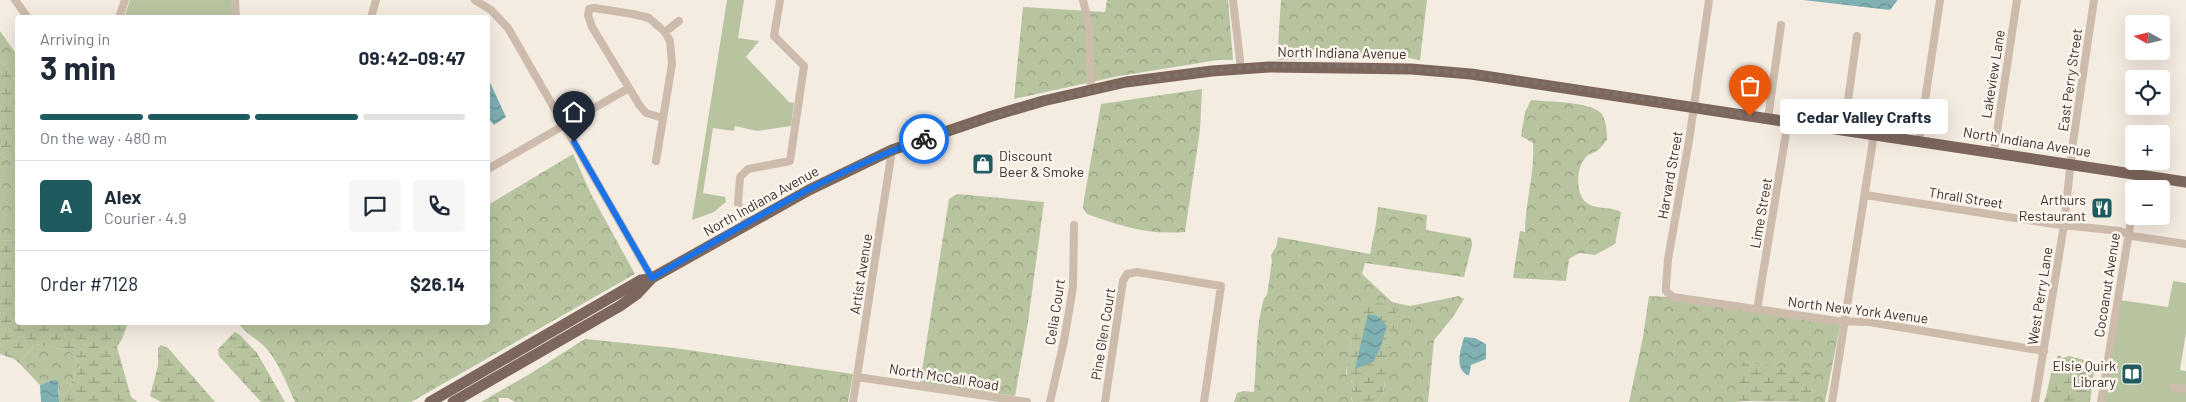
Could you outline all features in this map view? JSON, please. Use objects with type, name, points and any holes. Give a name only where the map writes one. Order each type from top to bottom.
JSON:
[{"type":"main road","name":"North Indiana Avenue","points":[[453,402],[620,306],[637,294],[652,278],[809,190],[892,150],[992,116],[1091,90],[1166,76],[1241,69],[1350,67],[1436,70],[1844,129],[2186,182]]},
{"type":"main road","name":"North Indiana Avenue","points":[[430,402],[641,280],[652,278]]},
{"type":"street","points":[[15,0],[26,15]]},
{"type":"street","points":[[120,15],[126,0]]},
{"type":"street","points":[[235,0],[236,15]]},
{"type":"street","points":[[372,15],[376,0]]},
{"type":"street","points":[[475,0],[491,10],[508,28],[652,278]]},
{"type":"street","points":[[747,225],[738,203],[740,178],[748,169],[790,161],[800,95],[804,66],[774,36],[780,0]]},
{"type":"street","points":[[1083,0],[1089,26],[1091,90]]},
{"type":"street","points":[[1233,0],[1241,69]]},
{"type":"street","name":"Harvard Street","points":[[1669,294],[1666,286],[1668,259],[1709,0]]},
{"type":"street","points":[[1919,141],[1940,0]]},
{"type":"street","name":"Lakeview Lane","points":[[1994,152],[2017,0]]},
{"type":"street","name":"East Perry Street","points":[[2072,164],[2073,142],[2094,0]]},
{"type":"street","points":[[656,161],[663,118],[672,56],[670,41],[657,24],[641,15],[594,8],[589,9],[588,15],[592,27],[642,109],[652,116],[663,118]]},
{"type":"street","points":[[665,32],[679,21]]},
{"type":"street","points":[[1768,119],[1781,25]]},
{"type":"street","points":[[1844,129],[1857,36]]},
{"type":"street","points":[[490,168],[629,88]]},
{"type":"street","name":"Lime Street","points":[[1757,310],[1788,121]]},
{"type":"street","points":[[1832,402],[1874,134]]},
{"type":"street","name":"Artist Avenue","points":[[853,402],[892,150]]},
{"type":"street","name":"West Perry Lane","points":[[2035,402],[2072,164]]},
{"type":"street","points":[[2138,180],[2139,175]]},
{"type":"street","name":"Thrall Street","points":[[1865,195],[2064,225],[2120,231],[2132,236],[2186,244]]},
{"type":"street","name":"Celia Court","points":[[1050,402],[1064,341],[1073,287],[1074,225]]},
{"type":"street","name":"Cocoanut Avenue","points":[[2101,402],[2130,225]]},
{"type":"street","name":"Pine Glen Court","points":[[1105,402],[1123,281],[1127,274],[1137,272],[1221,286],[1204,402]]},
{"type":"street","name":"North New York Avenue","points":[[1669,294],[1673,297],[1757,310],[1837,321],[1846,320],[1885,325],[2044,351]]},
{"type":"street","name":"North McCall Road","points":[[857,377],[1027,402]]},
{"type":"street","points":[[2173,387],[2186,389]]},
{"type":"green space","points":[[130,0],[232,0],[232,15],[125,15]]},
{"type":"green space","points":[[727,0],[744,0],[738,38],[759,41],[746,57],[789,102],[794,103],[791,126],[757,131],[735,126],[734,131],[713,128],[703,193],[725,197],[726,202],[714,212],[692,220]]},
{"type":"green space","points":[[1107,0],[1228,0],[1233,60],[1218,60],[1119,76],[1014,99],[1023,7],[1105,12]]},
{"type":"green space","points":[[1281,0],[1427,0],[1420,60],[1403,57],[1277,60]]},
{"type":"green space","points":[[0,31],[15,52],[15,82],[10,72],[0,61]]},
{"type":"green space","points":[[0,61],[10,72],[15,82],[15,170],[12,164],[0,153]]},
{"type":"green space","points":[[1202,89],[1200,130],[1185,232],[1172,233],[1135,229],[1087,214],[1083,208],[1084,199],[1101,104]]},
{"type":"green space","points":[[1531,100],[1587,106],[1601,113],[1606,126],[1607,140],[1598,150],[1587,156],[1583,161],[1578,180],[1580,194],[1587,203],[1621,212],[1615,244],[1595,255],[1579,253],[1569,259],[1566,281],[1513,278],[1520,231],[1525,232],[1533,166],[1533,143],[1521,136],[1525,112]]},
{"type":"green space","points":[[0,153],[12,164],[15,170],[15,241],[0,240]]},
{"type":"green space","points":[[573,154],[591,194],[635,274],[411,402],[295,402],[282,374],[267,349],[240,325],[490,325],[490,204]]},
{"type":"green space","points":[[957,194],[1044,202],[1028,322],[1015,396],[920,383],[949,199]]},
{"type":"green space","points":[[1378,207],[1427,215],[1426,230],[1471,238],[1472,245],[1464,277],[1365,263],[1362,274],[1392,302],[1410,306],[1459,296],[1464,299],[1453,317],[1434,340],[1428,402],[1377,402],[1383,394],[1385,384],[1383,305],[1368,301],[1361,327],[1351,340],[1346,374],[1354,385],[1351,398],[1353,402],[1234,402],[1237,393],[1243,391],[1254,392],[1259,321],[1264,298],[1267,295],[1272,261],[1271,255],[1276,247],[1278,237],[1370,254]]},
{"type":"green space","points":[[0,240],[15,241],[15,325],[127,325],[117,347],[131,397],[138,402],[67,402],[67,392],[80,364],[70,351],[35,344],[19,363],[0,354]]},
{"type":"green space","points":[[2173,281],[2186,283],[2186,332],[2180,370],[2186,371],[2186,402],[2104,402],[2120,300],[2168,307]]},
{"type":"green space","points":[[1649,296],[1670,297],[1841,321],[1825,402],[1811,402],[1813,386],[1737,401],[1742,402],[1629,402],[1643,337]]},
{"type":"green space","points":[[1375,300],[1376,303],[1394,305],[1397,309],[1383,394],[1377,402],[1353,402],[1350,393],[1354,389],[1352,381],[1347,379],[1350,346],[1353,334],[1361,326],[1363,317],[1360,307],[1364,302]]},
{"type":"green space","points":[[235,332],[257,353],[285,402],[261,402],[219,356],[218,349]]},
{"type":"green space","points":[[585,339],[674,348],[853,374],[848,402],[515,402],[508,398],[499,398],[499,402],[481,402]]},
{"type":"green space","points":[[35,344],[70,351],[80,364],[67,392],[67,402],[59,402],[59,388],[53,380],[40,385],[19,363]]},
{"type":"green space","points":[[161,345],[168,348],[215,402],[161,402],[150,396],[158,366],[158,348]]},
{"type":"green space","points":[[2059,355],[2062,358],[2069,356],[2092,362],[2094,372],[2090,402],[2044,402],[2052,370]]},
{"type":"green space","points":[[1742,362],[1809,371],[1813,386],[1811,402],[1737,401]]},
{"type":"water","points":[[1803,0],[1897,0],[1897,1],[1890,10]]},
{"type":"water","points":[[490,82],[506,117],[494,125],[490,120]]},
{"type":"water","points":[[1368,314],[1378,316],[1387,326],[1380,349],[1373,362],[1355,369]]},
{"type":"water","points":[[1464,337],[1475,338],[1486,344],[1486,359],[1471,365],[1469,375],[1463,372],[1460,363],[1460,353]]},
{"type":"water","points":[[53,380],[58,381],[59,402],[41,402],[40,385]]},
{"type":"way so far","points":[[924,139],[1043,101],[1126,82],[1212,71],[1269,67],[1436,70],[1489,76],[1750,116]]},
{"type":"place","name":"Cedar Valley Crafts","points":[[1750,116]]},
{"type":"place","name":"Discount Beer & Smoke","points":[[983,164]]},
{"type":"place","name":"Arthurs Restaurant","points":[[2102,208]]},
{"type":"place","name":"Elsie Quirk Library","points":[[2132,374]]},
{"type":"route","points":[[574,142],[652,278],[809,190],[892,150],[924,139]]}]
